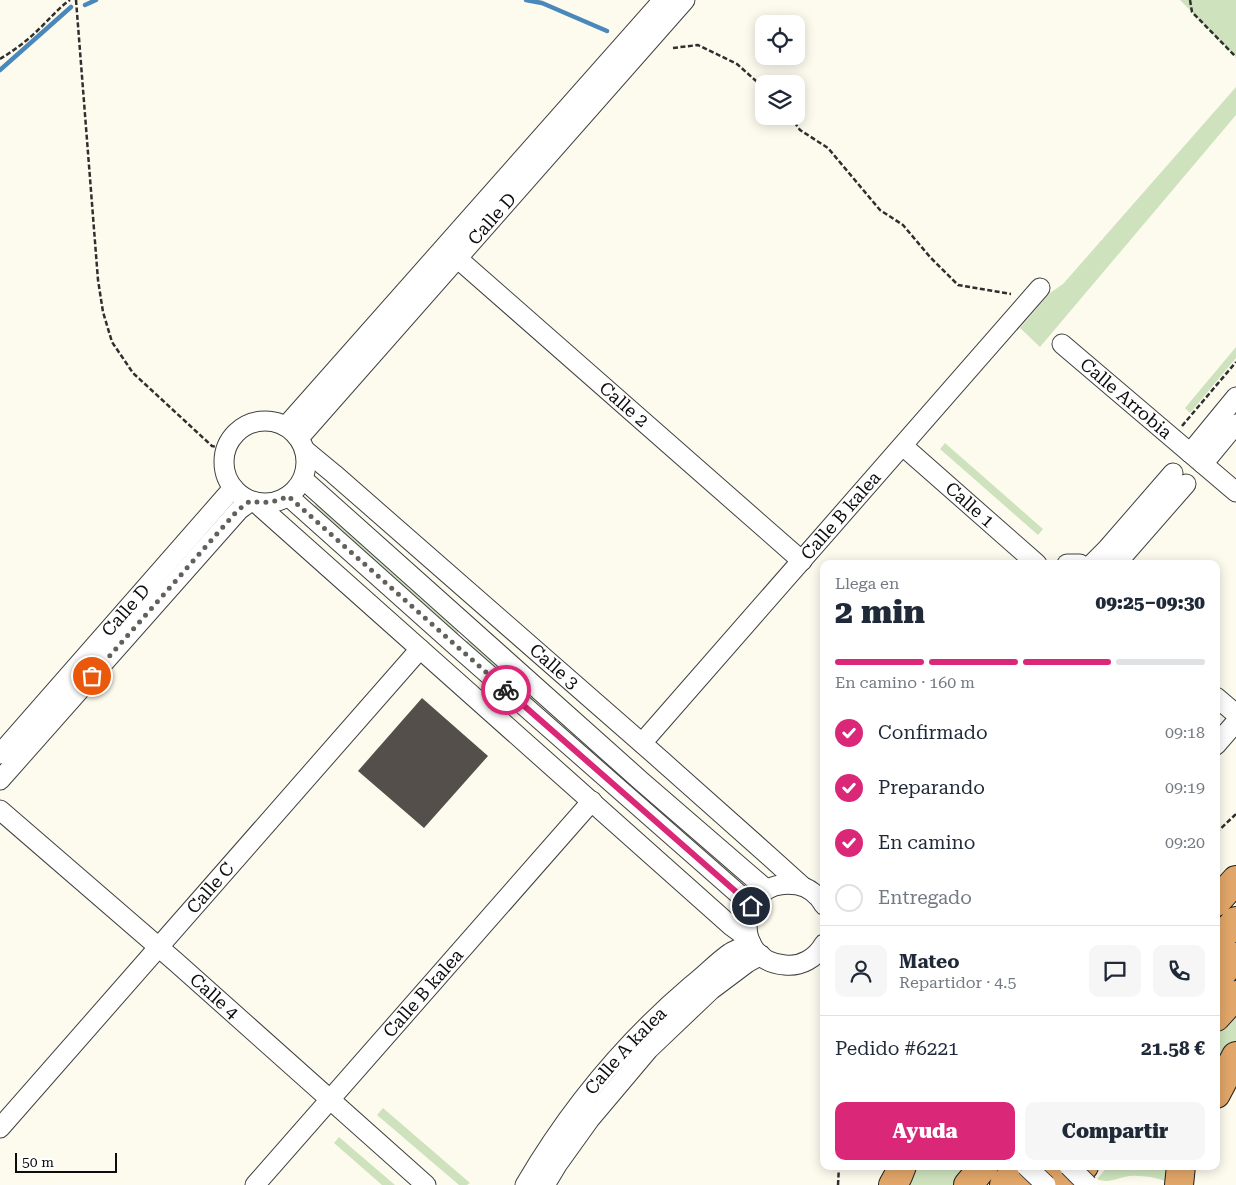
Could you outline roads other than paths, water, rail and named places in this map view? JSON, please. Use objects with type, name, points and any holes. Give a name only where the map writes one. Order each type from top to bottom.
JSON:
[{"type":"highway","points":[[1220,875],[1236,864]]},
{"type":"highway","points":[[1220,898],[1236,880]]},
{"type":"highway","points":[[1220,939],[1236,921]]},
{"type":"highway","points":[[1220,975],[1236,957]]},
{"type":"highway","points":[[1220,1013],[1236,995]]},
{"type":"highway","points":[[1220,1086],[1236,1056]]},
{"type":"highway","points":[[894,1185],[900,1170]]},
{"type":"highway","points":[[968,1185],[981,1170]]},
{"type":"highway","points":[[1004,1185],[1017,1170]]},
{"type":"highway","points":[[1034,1185],[1047,1170]]},
{"type":"highway","points":[[1068,1185],[1081,1170]]},
{"type":"highway","points":[[1179,1185],[1181,1170]]},
{"type":"street","name":"Calle D","points":[[297,438],[663,0]]},
{"type":"street","name":"Calle D","points":[[451,253],[685,0]]},
{"type":"street","name":"Calle 2","points":[[451,253],[802,561]]},
{"type":"street","name":"Calle B kalea","points":[[642,743],[1040,288]]},
{"type":"street","name":"Calle Arrobia","points":[[1062,344],[1236,492]]},
{"type":"street","name":"Calle Arrobia","points":[[1196,458],[1236,397]]},
{"type":"street","points":[[253,501],[266,503],[278,501],[288,496],[297,489],[306,470],[307,460],[297,438],[274,421],[262,420],[250,423],[239,429],[231,438],[226,449],[224,470],[233,488],[241,495],[253,501],[754,946],[767,960],[779,965],[791,966],[820,957]]},
{"type":"street","points":[[1196,458],[1236,424]]},
{"type":"street","name":"Calle 3","points":[[297,438],[342,480],[763,850],[816,893]]},
{"type":"street","name":"Calle 1","points":[[903,446],[1032,560]]},
{"type":"street","points":[[1096,560],[1179,478],[1119,560]]},
{"type":"street","name":"Calle 3","points":[[303,479],[766,889]]},
{"type":"street","name":"Calle D","points":[[0,754],[233,488]]},
{"type":"street","points":[[288,496],[751,906]]},
{"type":"street","name":"Calle D","points":[[0,780],[234,515],[253,501]]},
{"type":"street","name":"Calle C","points":[[0,1128],[420,649]]},
{"type":"street","points":[[1220,701],[1236,714]]},
{"type":"street","points":[[1220,740],[1236,722]]},
{"type":"street","name":"Calle B kalea","points":[[255,1185],[592,802]]},
{"type":"street","name":"Calle 4","points":[[0,810],[158,947],[426,1185]]},
{"type":"street","points":[[754,946],[746,928],[747,916],[757,897],[766,889],[777,885],[789,884],[816,893]]},
{"type":"street","name":"Calle A kalea","points":[[525,1185],[592,1087],[634,1041],[676,998],[731,953],[754,946]]},
{"type":"street","name":"Calle A kalea","points":[[545,1185],[590,1119],[649,1049],[710,990],[747,963],[754,946]]},
{"type":"street","points":[[1030,1170],[1046,1185]]},
{"type":"street","points":[[1073,1170],[1088,1185]]},
{"type":"waterway","points":[[85,5],[96,0]]},
{"type":"waterway","points":[[526,0],[542,3],[607,31]]},
{"type":"waterway","points":[[0,70],[71,7]]}]
